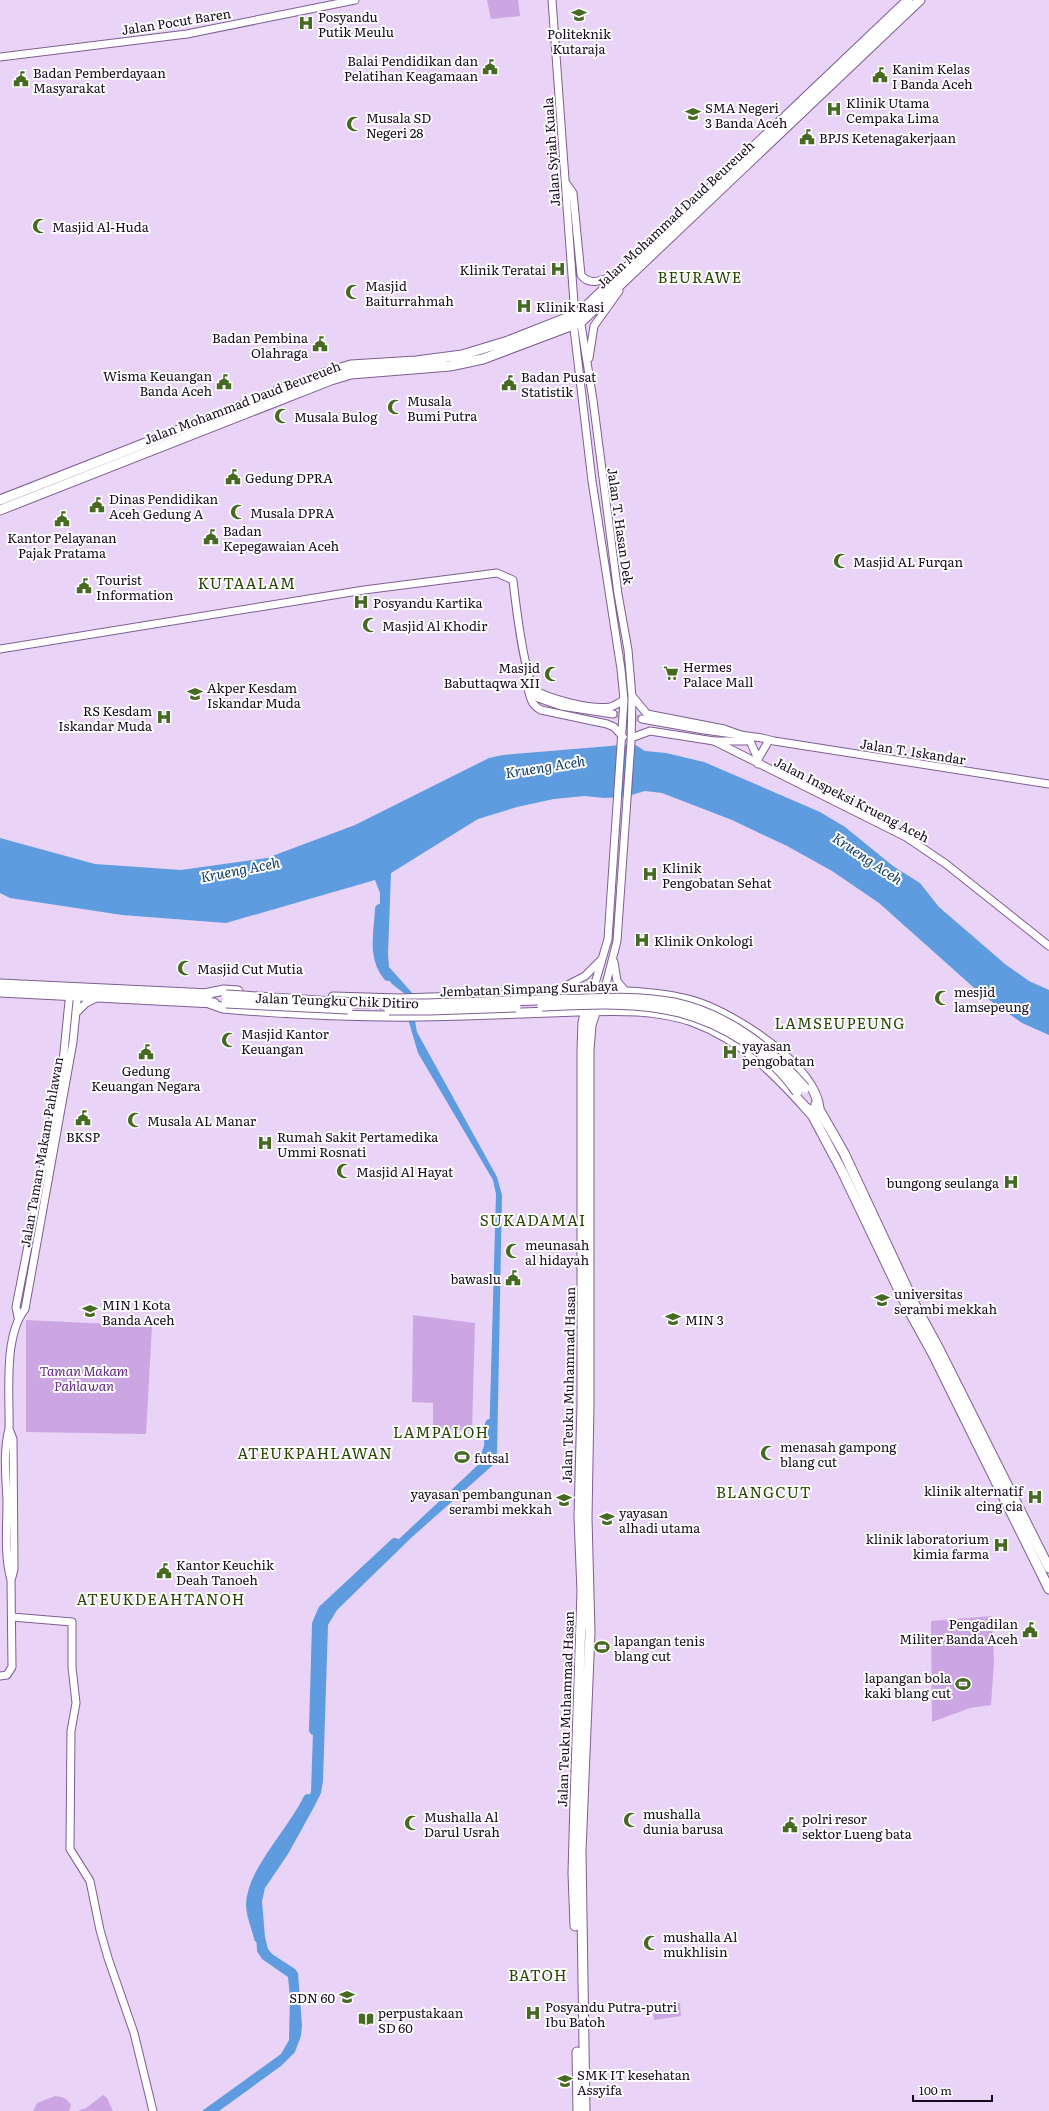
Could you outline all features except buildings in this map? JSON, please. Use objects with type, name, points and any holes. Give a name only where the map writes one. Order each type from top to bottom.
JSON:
[{"type":"highway","name":"Jalan Mohammad Daud Beureueh","points":[[0,500],[324,372],[351,365],[416,361],[462,355],[577,319],[620,274],[908,0]]},
{"type":"highway","name":"Jalan Mohammad Daud Beureueh","points":[[0,510],[331,380],[351,374],[450,366],[483,359],[577,319],[632,272],[920,0]]},
{"type":"highway","name":"Jalan Teungku Chik Ditiro","points":[[0,984],[74,992],[98,997],[209,1003],[224,1008],[361,1017],[596,1010],[643,1011],[663,1014],[693,1022],[715,1031],[742,1047],[760,1061],[815,1111]]},
{"type":"highway","name":"Jalan Teungku Chik Ditiro","points":[[204,994],[224,990],[399,999],[626,992],[661,994],[681,998],[699,1004],[735,1020],[772,1046],[792,1063],[810,1085],[816,1095],[815,1111]]},
{"type":"highway","name":"Jalan Teungku Chik Ditiro","points":[[0,992],[204,994],[226,999]]},
{"type":"highway","name":"Jalan Teungku Chik Ditiro","points":[[209,1003],[226,999]]},
{"type":"highway","name":"Jembatan Simpang Surabaya","points":[[226,999],[360,1004],[427,1004],[568,999],[648,999],[675,1004],[719,1019],[770,1051],[801,1090],[815,1111]]},
{"type":"highway","name":"Jalan Teuku Muhammad Hasan","points":[[578,2111],[573,1873],[582,1591],[579,1517],[585,1404],[589,1050],[591,1024],[596,1010]]},
{"type":"highway","name":"Jalan Teuku Muhammad Hasan","points":[[585,2111],[581,1851],[590,1632],[586,1518],[582,1050],[583,1022],[586,1011]]},
{"type":"highway","points":[[815,1111],[849,1184],[911,1306],[933,1354],[1049,1589]]},
{"type":"highway","points":[[911,1306],[940,1351],[1049,1568]]},
{"type":"street","name":"Jalan Pocut Baren","points":[[0,57],[187,34],[355,0]]},
{"type":"street","name":"Jalan Syiah Kuala","points":[[552,0],[574,303],[577,319]]},
{"type":"street","points":[[566,183],[573,193],[581,276],[587,282],[594,282],[620,274]]},
{"type":"street","points":[[588,364],[594,326],[632,272]]},
{"type":"street","name":"Jalan T. Hasan Dek","points":[[577,319],[588,364],[607,519],[629,656],[632,697],[631,740],[625,808]]},
{"type":"street","name":"Jalan T. Hasan Dek","points":[[577,319],[587,442],[621,669],[624,700],[623,739],[617,807]]},
{"type":"street","points":[[0,649],[364,590],[497,572],[513,580],[530,689],[535,707],[541,710],[607,724],[618,730],[623,739]]},
{"type":"street","points":[[530,689],[549,698],[601,707],[610,707],[624,700]]},
{"type":"street","points":[[530,689],[542,701],[613,715]]},
{"type":"street","points":[[632,697],[647,714],[724,729],[741,735]]},
{"type":"street","points":[[748,741],[642,721],[741,735],[770,741]]},
{"type":"street","points":[[631,740],[650,731],[714,741],[770,741]]},
{"type":"street","name":"Jalan Inspeksi Krueng Aceh","points":[[714,741],[758,761],[906,837],[946,864],[1049,946]]},
{"type":"street","points":[[748,741],[758,761]]},
{"type":"street","points":[[758,761],[770,741]]},
{"type":"street","name":"Jalan T. Iskandar","points":[[770,741],[1049,784]]},
{"type":"street","name":"Jalan Teuku Muhammad Hasan","points":[[586,1011],[608,939],[617,807]]},
{"type":"street","name":"Jalan Teuku Muhammad Hasan","points":[[596,1010],[604,993],[614,958],[617,941],[625,808]]},
{"type":"street","points":[[611,904],[620,904]]},
{"type":"street","points":[[550,994],[585,976],[603,957]]},
{"type":"street","points":[[614,958],[617,981],[626,992]]},
{"type":"street","name":"Jalan Taman Makam Pahlawan","points":[[18,1317],[25,1309],[63,1103],[76,1013],[74,992]]},
{"type":"street","name":"Jalan Taman Makam Pahlawan","points":[[4,1676],[12,1667],[11,1581],[14,1569],[10,1490],[13,1439],[9,1429],[12,1340],[18,1317],[16,1307],[62,1072],[74,992]]},
{"type":"street","points":[[76,1013],[86,1003],[98,997]]},
{"type":"street","points":[[12,1617],[72,1622],[72,1668],[76,1703],[71,1731],[70,1849],[90,1881],[100,1930],[134,2033],[153,2111]]},
{"type":"green space","points":[[487,0],[518,0],[520,16],[491,19]]},
{"type":"green space","points":[[413,1315],[475,1323],[472,1431],[433,1428],[433,1403],[412,1402]]},
{"type":"green space","name":"Taman Makam Pahlawan","points":[[26,1320],[152,1326],[146,1434],[26,1432]]},
{"type":"green space","name":"lapangan bola kaki blang cut","points":[[992,1616],[994,1663],[991,1705],[970,1708],[932,1722],[931,1621]]},
{"type":"green space","points":[[680,2003],[681,2016],[654,2020],[652,2007]]},
{"type":"green space","points":[[103,2095],[107,2098],[113,2111],[77,2111],[86,2108]]},
{"type":"green space","points":[[55,2096],[63,2097],[68,2101],[71,2105],[69,2111],[33,2111],[37,2103]]},
{"type":"water","name":"Krueng Aceh","points":[[634,744],[645,751],[666,753],[704,762],[820,812],[845,827],[893,866],[920,883],[939,907],[1005,964],[1029,981],[1049,990],[1049,1035],[1022,1023],[981,994],[879,903],[832,871],[787,846],[732,820],[662,793],[645,791],[625,797],[604,798],[585,796],[554,799],[517,807],[478,819],[391,873],[388,954],[389,967],[414,995],[417,1032],[497,1177],[502,1195],[497,1456],[493,1465],[411,1538],[337,1610],[328,1625],[323,1781],[321,1793],[288,1854],[265,1888],[262,1901],[265,1937],[268,1949],[272,1954],[295,1969],[298,1973],[302,2025],[301,2036],[295,2052],[281,2066],[219,2111],[202,2111],[281,2054],[289,2040],[290,1997],[288,1977],[262,1959],[257,1951],[254,1894],[311,1792],[316,1643],[323,1617],[338,1596],[478,1465],[485,1455],[489,1443],[496,1194],[493,1180],[418,1053],[408,1019],[405,994],[392,984],[381,970],[379,955],[380,893],[375,880],[226,923],[122,915],[10,898],[0,893],[0,838],[95,864],[181,870],[267,858],[355,825],[489,758],[503,755]]},
{"type":"waterway","points":[[380,909],[378,953],[383,969],[388,976]]},
{"type":"waterway","points":[[486,1455],[489,1447],[490,1424]]},
{"type":"waterway","points":[[314,1730],[317,1624],[323,1610],[395,1543]]},
{"type":"waterway","points":[[259,1938],[251,1909],[253,1892],[265,1865],[302,1811],[308,1799]]},
{"type":"tunnel","points":[[613,714],[642,719]]},
{"type":"place","name":"Politeknik Kutaraja","points":[[579,15]]},
{"type":"place","name":"Posyandu Putik Meulu","points":[[306,23]]},
{"type":"place","name":"Balai Pendidikan dan Pelatihan Keagamaan","points":[[490,67]]},
{"type":"place","name":"Kanim Kelas I Banda Aceh","points":[[880,75]]},
{"type":"place","name":"Badan Pemberdayaan Masyarakat","points":[[21,79]]},
{"type":"place","name":"Klinik Utama Cempaka Lima","points":[[834,109]]},
{"type":"place","name":"SMA Negeri 3 Banda Aceh","points":[[693,114]]},
{"type":"place","name":"Musala SD Negeri 28","points":[[354,124]]},
{"type":"place","name":"BPJS Ketenagakerjaan","points":[[807,137]]},
{"type":"place","name":"Masjid Al-Huda","points":[[40,226]]},
{"type":"place","name":"Klinik Teratai","points":[[558,269]]},
{"type":"place","name":"Masjid Baiturrahmah","points":[[353,292]]},
{"type":"place","name":"Klinik Rasi","points":[[524,306]]},
{"type":"place","name":"Badan Pembina Olahraga","points":[[320,344]]},
{"type":"place","name":"Wisma Keuangan Banda Aceh","points":[[224,382]]},
{"type":"place","name":"Badan Pusat Statistik","points":[[509,383]]},
{"type":"place","name":"Musala Bumi Putra","points":[[395,407]]},
{"type":"place","name":"Musala Bulog","points":[[282,416]]},
{"type":"place","name":"Gedung DPRA","points":[[233,477]]},
{"type":"place","name":"Dinas Pendidikan Aceh Gedung A","points":[[97,505]]},
{"type":"place","name":"Musala DPRA","points":[[238,512]]},
{"type":"place","name":"Kantor Pelayanan Pajak Pratama","points":[[62,519]]},
{"type":"place","name":"Badan Kepegawaian Aceh","points":[[211,537]]},
{"type":"place","name":"Masjid AL Furqan","points":[[841,561]]},
{"type":"place","name":"Tourist Information","points":[[84,586]]},
{"type":"place","name":"Posyandu Kartika","points":[[361,602]]},
{"type":"place","name":"Masjid Al Khodir","points":[[370,625]]},
{"type":"place","name":"Hermes Palace Mall","points":[[671,673]]},
{"type":"place","name":"Masjid Babuttaqwa XII","points":[[552,674]]},
{"type":"place","name":"Akper Kesdam Iskandar Muda","points":[[195,694]]},
{"type":"place","name":"RS Kesdam Iskandar Muda","points":[[164,717]]},
{"type":"place","name":"Klinik Pengobatan Sehat","points":[[650,874]]},
{"type":"place","name":"Klinik Onkologi","points":[[642,940]]},
{"type":"place","name":"Masjid Cut Mutia","points":[[185,968]]},
{"type":"place","name":"mesjid lamsepeung","points":[[942,998]]},
{"type":"place","name":"Masjid Kantor Keuangan","points":[[229,1040]]},
{"type":"place","name":"Gedung Keuangan Negara","points":[[146,1052]]},
{"type":"place","name":"yayasan pengobatan","points":[[730,1052]]},
{"type":"place","name":"BKSP","points":[[83,1118]]},
{"type":"place","name":"Musala AL Manar","points":[[135,1120]]},
{"type":"place","name":"Rumah Sakit Pertamedika Ummi Rosnati","points":[[265,1143]]},
{"type":"place","name":"Masjid Al Hayat","points":[[344,1171]]},
{"type":"place","name":"bungong seulanga","points":[[1011,1182]]},
{"type":"place","name":"meunasah al hidayah","points":[[513,1251]]},
{"type":"place","name":"bawaslu","points":[[513,1278]]},
{"type":"place","name":"universitas serambi mekkah","points":[[882,1300]]},
{"type":"place","name":"MIN 1 Kota Banda Aceh","points":[[90,1311]]},
{"type":"place","name":"MIN 3","points":[[673,1319]]},
{"type":"place","name":"menasah gampong blang cut","points":[[768,1453]]},
{"type":"place","name":"futsal","points":[[462,1457]]},
{"type":"place","name":"klinik alternatif cing cia","points":[[1035,1497]]},
{"type":"place","name":"yayasan pembangunan serambi mekkah","points":[[564,1500]]},
{"type":"place","name":"yayasan alhadi utama","points":[[607,1519]]},
{"type":"place","name":"klinik laboratorium kimia farma","points":[[1001,1545]]},
{"type":"place","name":"Kantor Keuchik Deah Tanoeh","points":[[164,1571]]},
{"type":"place","name":"Pengadilan Militer Banda Aceh","points":[[1030,1630]]},
{"type":"place","name":"lapangan tenis blang cut","points":[[602,1647]]},
{"type":"place","name":"lapangan bola kaki blang cut","points":[[963,1684]]},
{"type":"place","name":"mushalla dunia barusa","points":[[631,1820]]},
{"type":"place","name":"Mushalla Al Darul Usrah","points":[[412,1823]]},
{"type":"place","name":"polri resor sektor Lueng bata","points":[[790,1825]]},
{"type":"place","name":"mushalla Al mukhlisin","points":[[651,1943]]},
{"type":"place","name":"SDN 60","points":[[347,1997]]},
{"type":"place","name":"Posyandu Putra-putri Ibu Batoh","points":[[533,2013]]},
{"type":"place","name":"perpustakaan SD 60","points":[[366,2019]]},
{"type":"place","name":"SMK IT kesehatan Assyifa","points":[[565,2081]]},
{"type":"district","name":"BEURAWE","points":[[700,276]]},
{"type":"district","name":"KUTAALAM","points":[[247,582]]},
{"type":"district","name":"LAMSEUPEUNG","points":[[840,1022]]},
{"type":"district","name":"SUKADAMAI","points":[[533,1219]]},
{"type":"district","name":"LAMPALOH","points":[[441,1431]]},
{"type":"district","name":"ATEUKPAHLAWAN","points":[[315,1452]]},
{"type":"district","name":"BLANGCUT","points":[[764,1491]]},
{"type":"district","name":"ATEUKDEAHTANOH","points":[[161,1598]]},
{"type":"district","name":"BATOH","points":[[538,1974]]}]
